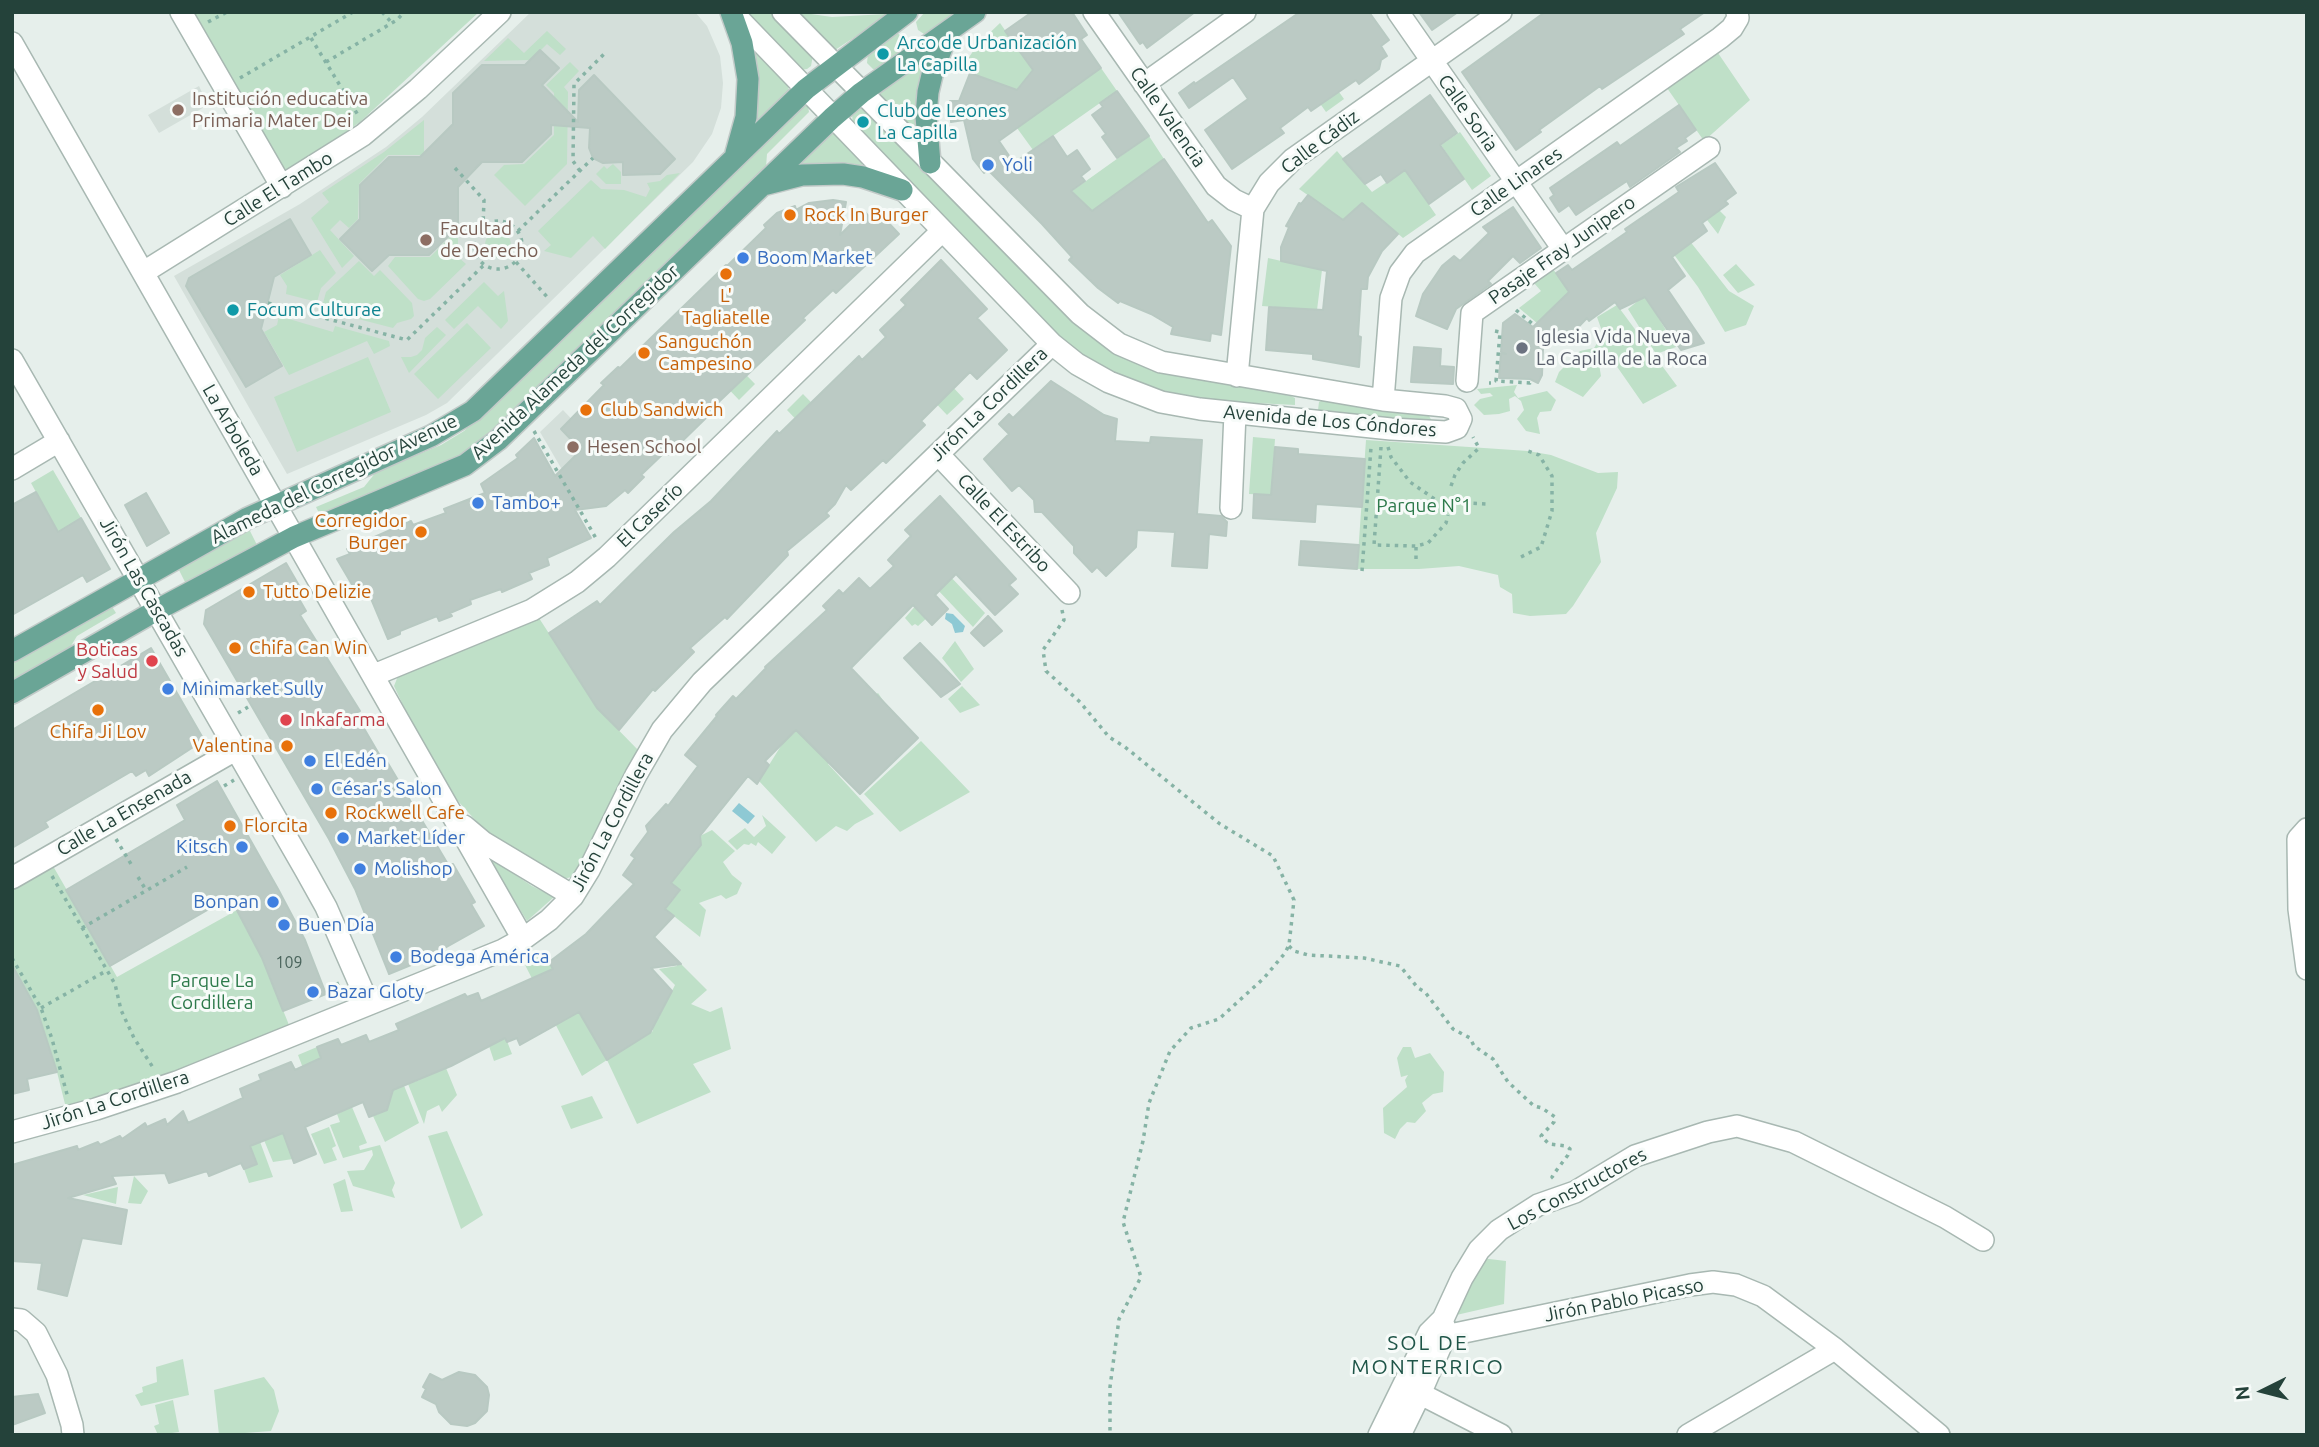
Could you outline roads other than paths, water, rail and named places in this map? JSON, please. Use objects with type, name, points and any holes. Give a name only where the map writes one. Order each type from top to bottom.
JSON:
[{"type":"main road","points":[[731,12],[742,43],[748,79],[746,117],[736,156]]},
{"type":"main road","name":"Avenida Alameda del Corregidor","points":[[12,694],[157,610],[294,537],[465,465],[498,440],[832,118],[861,93],[975,12]]},
{"type":"main road","points":[[806,89],[903,15],[922,50]]},
{"type":"main road","points":[[930,163],[926,116],[928,92],[949,30]]},
{"type":"main road","name":"Alameda del Corregidor Avenue","points":[[12,651],[139,578],[276,505],[431,436],[473,411],[806,89]]},
{"type":"main road","points":[[761,186],[802,175],[833,173],[863,177],[902,190]]},
{"type":"street","points":[[181,12],[282,187]]},
{"type":"street","name":"Calle El Tambo","points":[[144,272],[363,135],[418,89],[500,12]]},
{"type":"street","name":"Avenida de Los Cóndores","points":[[731,12],[1052,344],[1077,364],[1109,382],[1161,402],[1306,420],[1380,437],[1446,432],[1457,428],[1461,419],[1456,409],[1445,406],[1383,400],[1161,362],[1119,344],[1080,314],[783,12]]},
{"type":"street","name":"Calle Valencia","points":[[1094,12],[1216,186],[1234,201],[1253,209]]},
{"type":"street","points":[[1144,84],[1245,12]]},
{"type":"street","name":"Calle Soria","points":[[1398,12],[1563,249]]},
{"type":"street","name":"Calle Cádiz","points":[[1237,376],[1253,209],[1269,183],[1293,159],[1501,12]]},
{"type":"street","name":"Calle Linares","points":[[1383,400],[1391,298],[1400,273],[1415,253],[1720,38],[1732,29],[1737,15]]},
{"type":"street","name":"La Arboleda","points":[[12,43],[523,939]]},
{"type":"street","name":"Pasaje Fray Junipero","points":[[1467,382],[1472,313],[1709,148]]},
{"type":"street","name":"El Caserío","points":[[374,675],[532,610],[577,582],[607,557],[942,231]]},
{"type":"street","name":"Jirón La Cordillera","points":[[12,1132],[96,1109],[177,1082],[503,950],[549,920],[573,896],[589,870],[636,775],[662,730],[702,682],[1052,344]]},
{"type":"street","name":"Jirón Las Cascadas","points":[[12,360],[326,906],[368,1003]]},
{"type":"street","points":[[1306,420],[1310,388]]},
{"type":"street","points":[[1231,508],[1236,413]]},
{"type":"street","points":[[12,468],[60,441]]},
{"type":"street","name":"Calle El Estribo","points":[[938,454],[1063,585]]},
{"type":"street","name":"Calle La Ensenada","points":[[12,877],[237,749]]},
{"type":"street","name":"La Arboleda","points":[[454,818],[483,842],[573,896]]},
{"type":"street","points":[[2307,829],[2298,839],[2299,909],[2307,969]]},
{"type":"street","name":"Los Constructores","points":[[1400,1435],[1412,1390],[1462,1278],[1479,1250],[1499,1230],[1538,1205],[1575,1192],[1635,1156],[1708,1132],[1737,1126],[1794,1142],[1945,1217],[1983,1240]]},
{"type":"street","name":"Jirón Pablo Picasso","points":[[1439,1329],[1690,1285],[1713,1282],[1736,1285],[1763,1296],[1835,1349],[1939,1435]]},
{"type":"street","points":[[12,1319],[21,1321],[36,1333],[57,1375],[73,1435]]},
{"type":"street","points":[[1688,1435],[1835,1349]]},
{"type":"street","points":[[1412,1390],[1501,1435]]},
{"type":"street","name":"Los Constructores","points":[[1379,1435],[1412,1390]]},
{"type":"water","points":[[946,613],[953,614],[965,626],[963,632],[955,633],[952,624],[945,619]]},
{"type":"water","points":[[739,803],[755,816],[748,824],[732,811]]},
{"type":"place","name":"Arco de Urbanización La Capilla","points":[[883,54]]},
{"type":"place","name":"Institución educativa Primaria Mater Dei","points":[[178,110]]},
{"type":"place","name":"Club de Leones La Capilla","points":[[863,122]]},
{"type":"place","name":"Yoli","points":[[988,165]]},
{"type":"place","name":"Rock In Burger","points":[[790,215]]},
{"type":"place","name":"Facultad de Derecho","points":[[426,240]]},
{"type":"place","name":"Boom Market","points":[[743,258]]},
{"type":"place","name":"L' Tagliatelle","points":[[726,274]]},
{"type":"place","name":"Focum Culturae","points":[[233,310]]},
{"type":"place","name":"Iglesia Vida Nueva La Capilla de la Roca","points":[[1522,348]]},
{"type":"place","name":"Sanguchón Campesino","points":[[644,353]]},
{"type":"place","name":"Club Sandwich","points":[[586,410]]},
{"type":"place","name":"Hesen School","points":[[573,447]]},
{"type":"place","name":"Tambo+","points":[[478,503]]},
{"type":"place","name":"Corregidor Burger","points":[[421,532]]},
{"type":"place","name":"Tutto Delizie","points":[[249,592]]},
{"type":"place","name":"Chifa Can Win","points":[[235,648]]},
{"type":"place","name":"Boticas y Salud","points":[[152,661]]},
{"type":"place","name":"Minimarket Sully","points":[[168,689]]},
{"type":"place","name":"Chifa Ji Lov","points":[[98,710]]},
{"type":"place","name":"Inkafarma","points":[[286,720]]},
{"type":"place","name":"Valentina","points":[[287,746]]},
{"type":"place","name":"El Edén","points":[[310,761]]},
{"type":"place","name":"César's Salon","points":[[317,789]]},
{"type":"place","name":"Rockwell Cafe","points":[[331,813]]},
{"type":"place","name":"Florcita","points":[[230,826]]},
{"type":"place","name":"Market Líder","points":[[343,838]]},
{"type":"place","name":"Kitsch","points":[[242,847]]},
{"type":"place","name":"Molishop","points":[[360,869]]},
{"type":"place","name":"Bonpan","points":[[273,902]]},
{"type":"place","name":"Buen Día","points":[[284,925]]},
{"type":"place","name":"Bodega América","points":[[396,957]]},
{"type":"place","name":"Bazar Gloty","points":[[313,992]]},
{"type":"district","name":"SOL DE MONTERRICO","points":[[1428,1355]]},
{"type":"park label","name":"Parque N°1","points":[[1424,506]]},
{"type":"park label","name":"Parque La Cordillera","points":[[212,992]]}]
